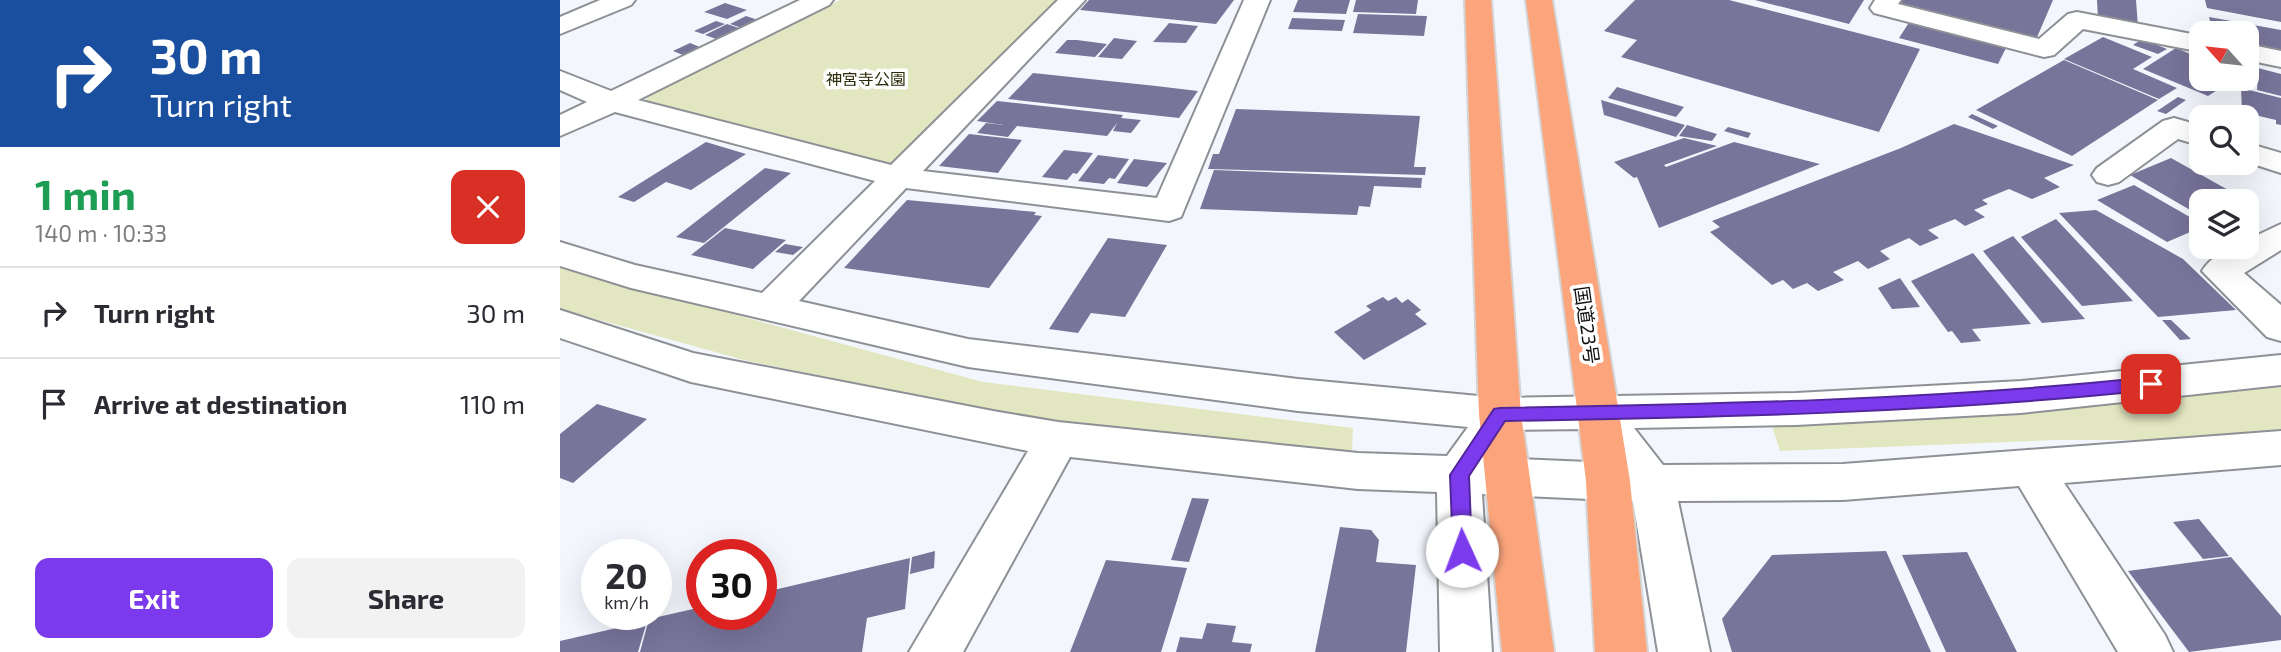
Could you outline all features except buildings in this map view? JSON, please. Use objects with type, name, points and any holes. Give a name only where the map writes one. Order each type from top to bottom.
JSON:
[{"type":"highway","points":[[1478,0],[1500,414],[1528,652]]},
{"type":"highway","name":"国道23号","points":[[1539,0],[1599,414]]},
{"type":"highway","points":[[1621,652],[1630,482]]},
{"type":"street","points":[[560,26],[622,0]]},
{"type":"street","points":[[560,127],[820,0]]},
{"type":"street","points":[[770,307],[901,177],[1072,0]]},
{"type":"street","points":[[560,80],[612,102],[901,177],[1169,210],[1257,0]]},
{"type":"street","points":[[1888,0],[1883,8],[2044,49],[2077,20],[2189,42]]},
{"type":"street","points":[[2259,54],[2281,59]]},
{"type":"street","points":[[2108,175],[2175,127],[2189,132]]},
{"type":"street","points":[[2259,156],[2281,163]]},
{"type":"street","points":[[2281,235],[2220,271],[2281,327]]},
{"type":"street","points":[[560,254],[631,276],[968,353],[1298,395],[1500,414],[1796,409],[2021,397],[2281,370]]},
{"type":"street","points":[[560,324],[691,367],[1058,439],[1358,471],[1630,482],[1843,482],[2032,470],[2281,448]]},
{"type":"street","points":[[1466,652],[1459,475],[1500,414]]},
{"type":"street","points":[[1599,414],[1630,482],[1684,652]]},
{"type":"street","points":[[934,652],[1058,439]]},
{"type":"street","points":[[2032,470],[2147,652]]},
{"type":"green space","name":"神宮寺公園","points":[[840,0],[1057,0],[897,161],[884,166],[646,100],[649,95]]},
{"type":"green space","points":[[560,267],[983,382],[1353,428],[1352,451],[1208,441],[1001,414],[744,360],[560,309]]},
{"type":"green space","points":[[2281,386],[2281,430],[2195,440],[2056,440],[1780,451],[1772,426],[2033,411]]},
{"type":"route","points":[[1462,551],[1459,475],[1500,414],[1796,409],[2021,397],[2151,384]]}]
